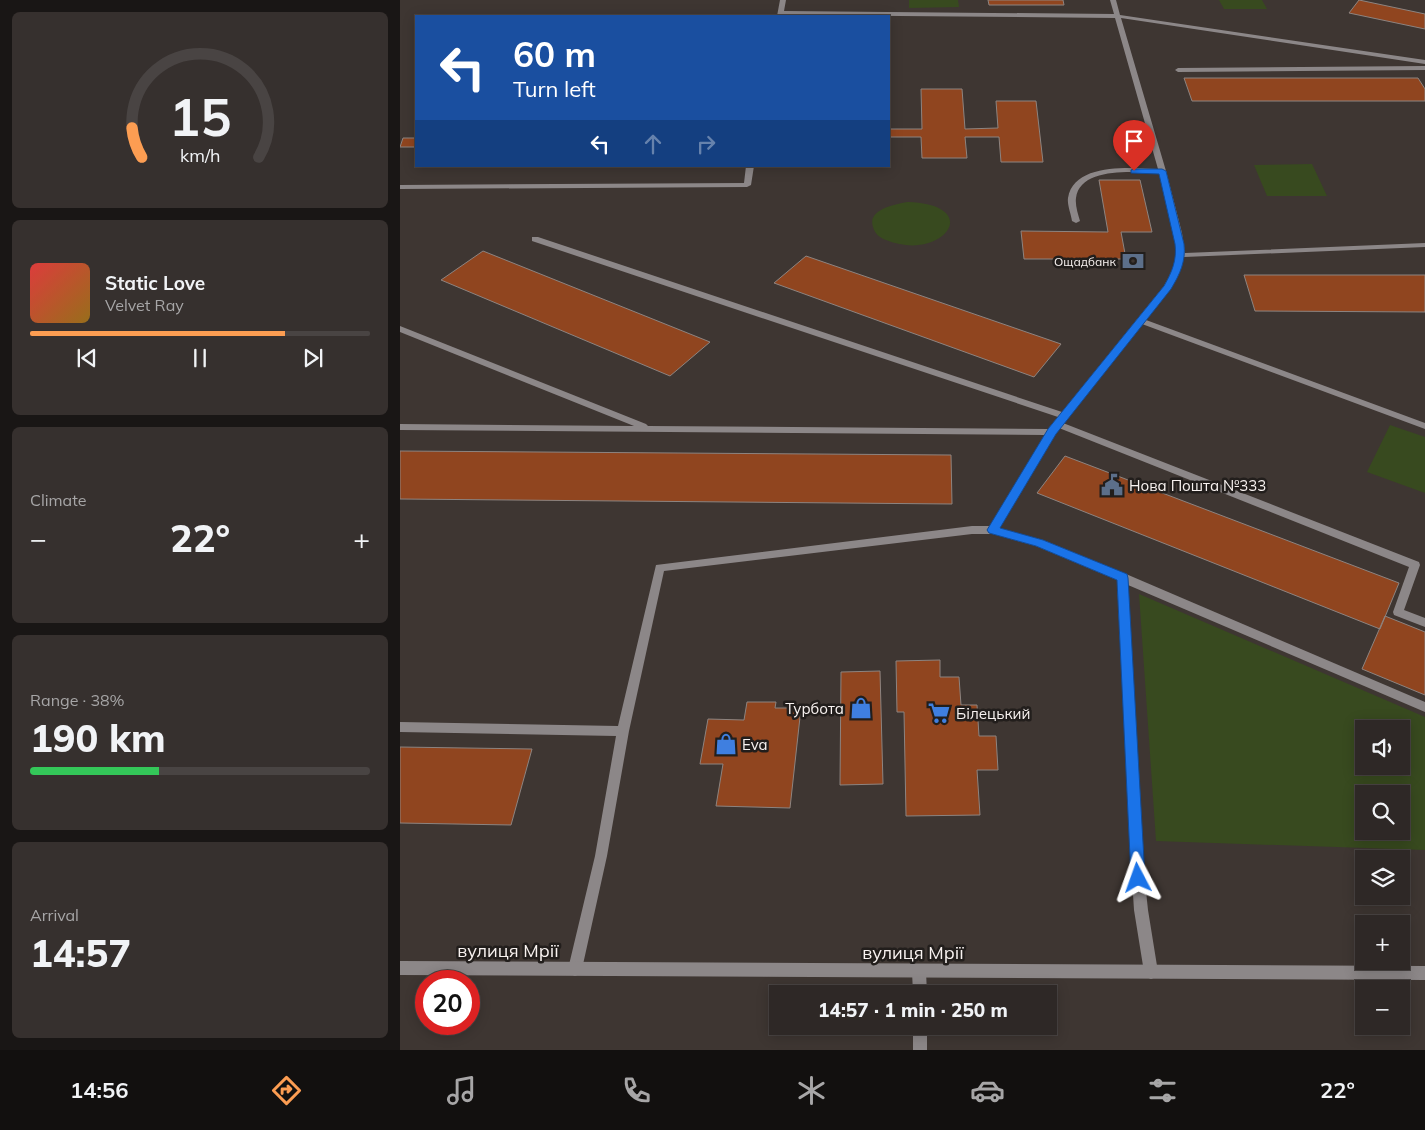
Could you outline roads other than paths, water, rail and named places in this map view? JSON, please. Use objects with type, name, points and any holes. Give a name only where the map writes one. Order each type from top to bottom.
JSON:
[{"type":"street","points":[[780,15],[783,0]]},
{"type":"street","points":[[993,530],[1057,424],[1168,287],[1177,270],[1181,255],[1178,233],[1162,171],[1113,0]]},
{"type":"street","points":[[890,15],[1117,16],[1425,62]]},
{"type":"street","points":[[1178,70],[1425,68]]},
{"type":"street","points":[[400,187],[747,185],[750,167]]},
{"type":"street","points":[[1076,221],[1072,199],[1074,191],[1080,182],[1089,176],[1102,172],[1162,171]]},
{"type":"street","points":[[535,239],[1057,424],[1415,564],[1398,612],[1425,623]]},
{"type":"street","points":[[1181,255],[1425,245]]},
{"type":"street","points":[[1141,321],[1425,426]]},
{"type":"street","points":[[400,329],[650,429]]},
{"type":"street","points":[[400,427],[650,429],[1057,424]]},
{"type":"street","points":[[575,969],[601,856],[623,731],[660,568],[972,530],[993,530],[1039,543],[1425,706]]},
{"type":"street","points":[[1122,578],[1137,863],[1141,910],[1151,972]]},
{"type":"street","points":[[400,727],[623,731]]},
{"type":"street","name":"вулиця Мрії","points":[[400,968],[1425,974]]},
{"type":"street","points":[[920,971],[920,985]]},
{"type":"street","points":[[920,1035],[920,1050]]},
{"type":"place","name":"Ощадбанк","points":[[1133,261]]},
{"type":"place","name":"Нова Пошта №333","points":[[1112,485]]},
{"type":"place","name":"Турбота","points":[[861,708]]},
{"type":"place","name":"Білецький","points":[[939,713]]},
{"type":"place","name":"Eva","points":[[726,744]]}]
